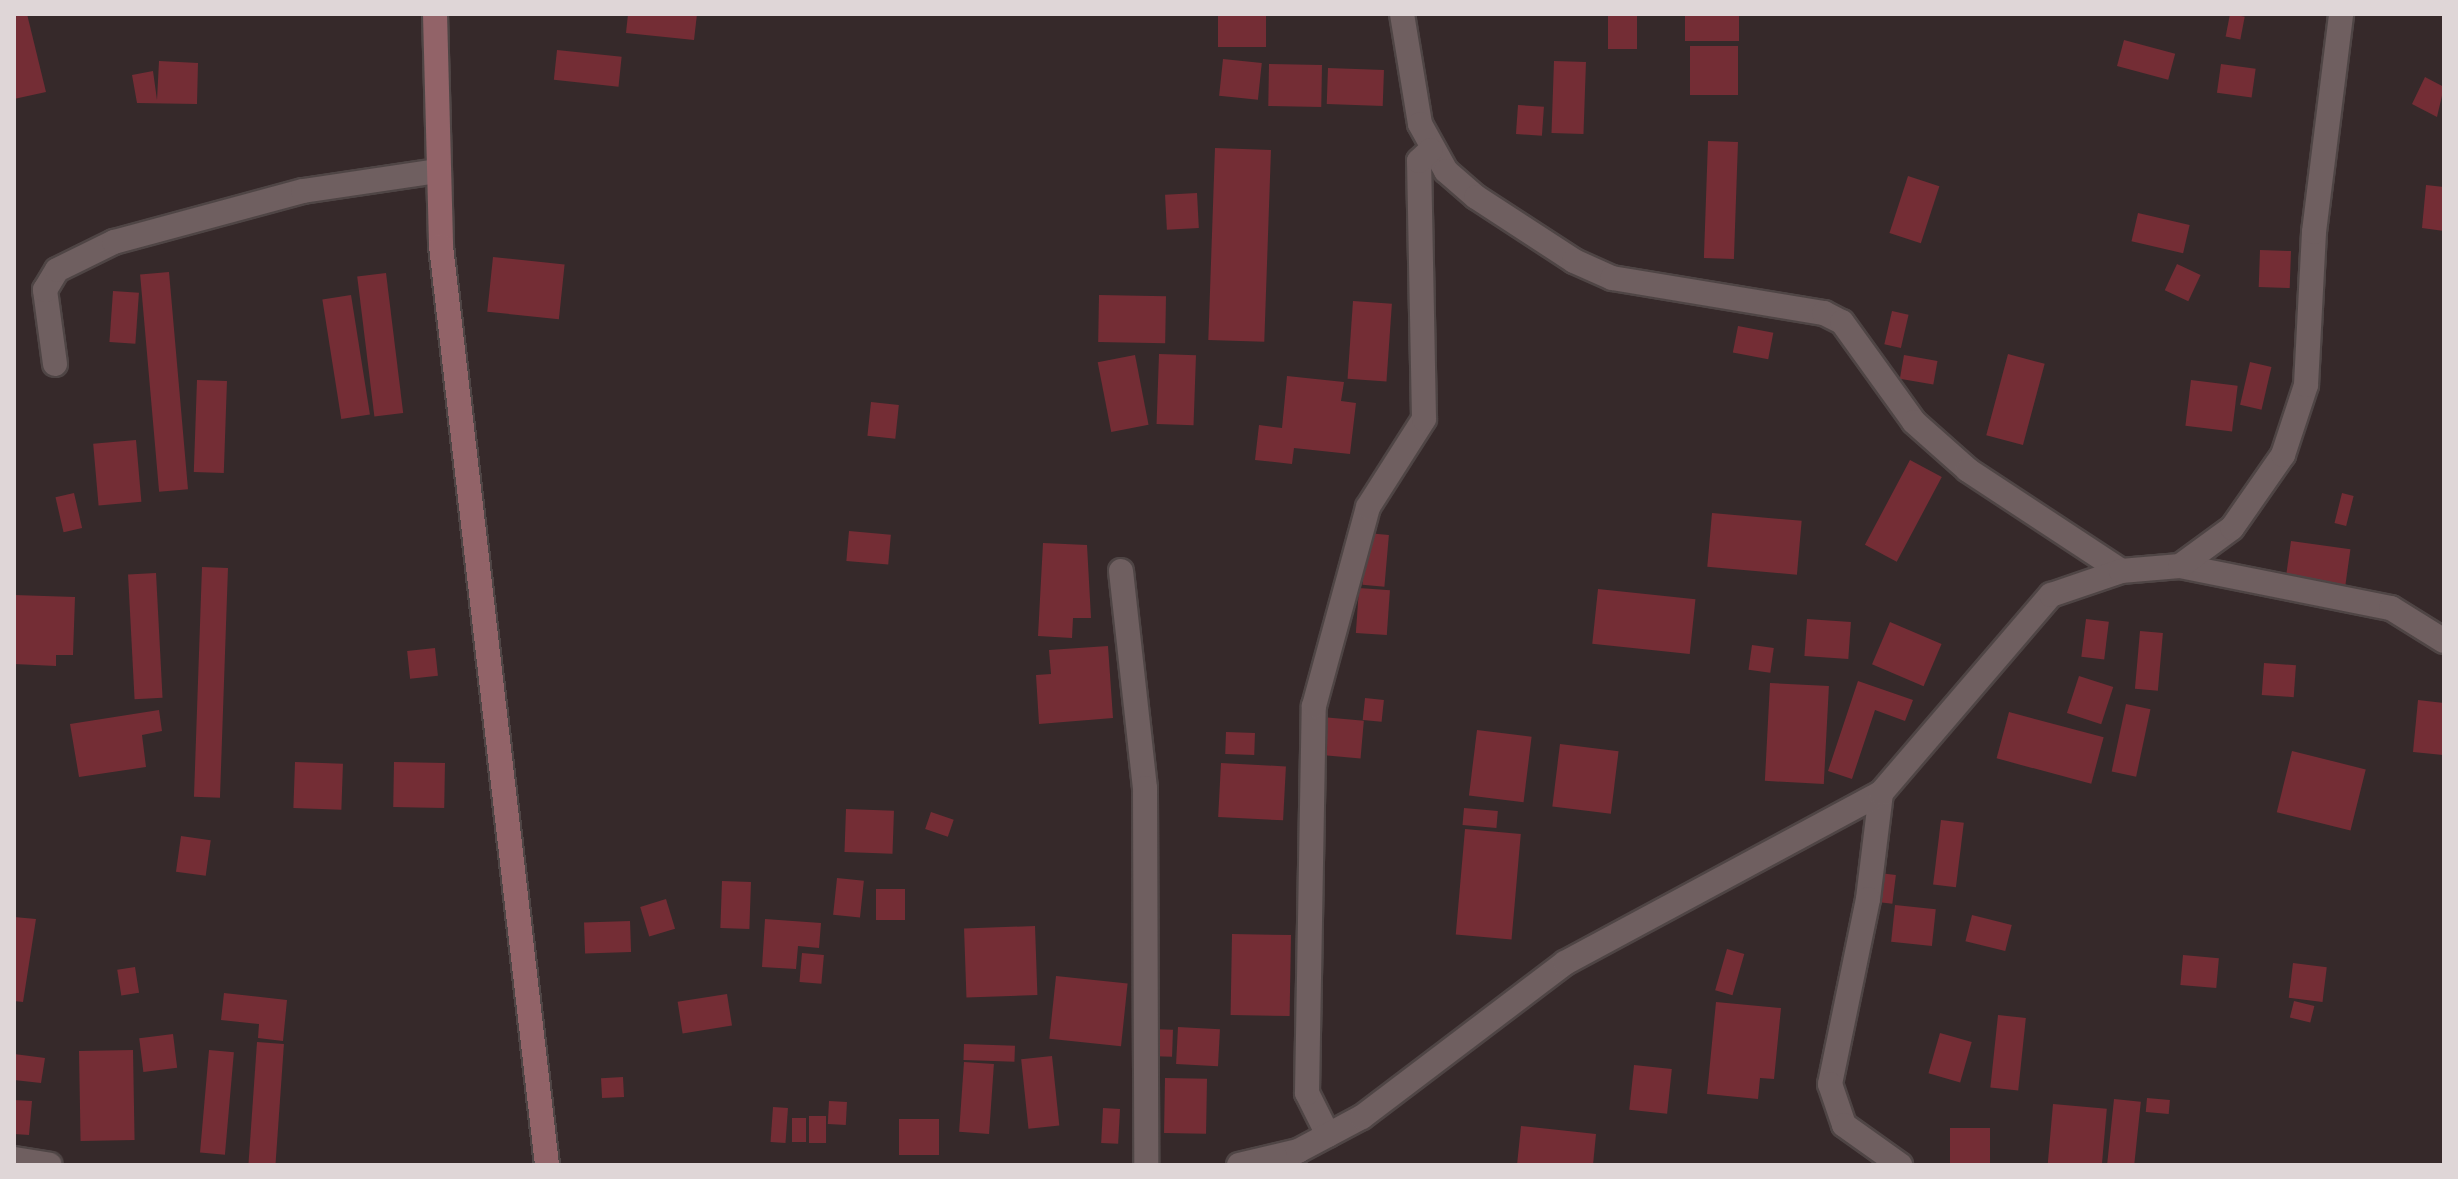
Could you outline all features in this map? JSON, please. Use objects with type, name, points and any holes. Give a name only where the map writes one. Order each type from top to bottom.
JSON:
[{"type":"main road","points":[[435,14],[437,171],[547,1165]]},
{"type":"street","points":[[1402,14],[1420,124],[1431,150],[1476,197],[1574,261],[1612,278],[1824,313],[1842,322],[1914,422],[2035,518],[2121,571]]},
{"type":"street","points":[[2180,566],[2232,528],[2264,489],[2297,419],[2306,385],[2314,232],[2341,14]]},
{"type":"street","points":[[1328,1135],[1307,1093],[1314,706],[1368,507],[1424,419],[1419,161],[1431,150]]},
{"type":"street","points":[[55,364],[45,290],[57,270],[114,242],[303,191],[437,171]]},
{"type":"street","points":[[1239,1165],[1298,1151],[1328,1135],[1419,1076],[1565,963],[1881,793],[2029,615],[2075,583],[2121,571],[2180,566],[2391,608],[2444,641]]},
{"type":"street","points":[[1121,571],[1145,788],[1146,1165]]},
{"type":"street","points":[[1881,793],[1868,899],[1830,1084],[1844,1125],[1900,1165]]},
{"type":"street","points":[[14,1159],[50,1165]]},
{"type":"building","points":[[14,14],[27,14],[46,92],[14,99]]},
{"type":"building","points":[[628,14],[697,14],[694,40],[626,33]]},
{"type":"building","points":[[1218,14],[1266,14],[1266,47],[1218,47]]},
{"type":"building","points":[[1608,14],[1637,14],[1637,49],[1608,49]]},
{"type":"building","points":[[1685,14],[1739,14],[1739,41],[1685,41]]},
{"type":"building","points":[[2230,14],[2245,17],[2240,39],[2226,37]]},
{"type":"building","points":[[2124,40],[2175,54],[2168,80],[2117,66]]},
{"type":"building","points":[[1690,46],[1738,46],[1738,95],[1690,95]]},
{"type":"building","points":[[557,50],[622,57],[619,87],[554,80]]},
{"type":"building","points":[[1223,59],[1262,63],[1258,100],[1219,96]]},
{"type":"building","points":[[159,61],[198,63],[197,104],[137,103],[132,75],[153,71],[157,100]]},
{"type":"building","points":[[1554,61],[1586,62],[1583,134],[1551,133]]},
{"type":"building","points":[[1269,64],[1322,65],[1321,107],[1268,106]]},
{"type":"building","points":[[2221,64],[2256,69],[2252,98],[2217,93]]},
{"type":"building","points":[[1328,68],[1384,70],[1383,106],[1327,104]]},
{"type":"building","points":[[2425,77],[2444,87],[2437,117],[2412,104]]},
{"type":"building","points":[[1518,105],[1544,107],[1542,136],[1516,134]]},
{"type":"building","points":[[1708,141],[1738,142],[1734,259],[1704,258]]},
{"type":"building","points":[[1215,148],[1271,150],[1264,342],[1208,340]]},
{"type":"building","points":[[1908,176],[1939,186],[1921,243],[1889,233]]},
{"type":"building","points":[[2426,185],[2444,187],[2444,231],[2422,228]]},
{"type":"building","points":[[1197,193],[1199,228],[1167,230],[1165,195]]},
{"type":"building","points":[[2138,213],[2190,225],[2183,253],[2131,241]]},
{"type":"building","points":[[2260,250],[2291,251],[2290,288],[2259,287]]},
{"type":"building","points":[[493,257],[565,265],[559,319],[487,312]]},
{"type":"building","points":[[2177,264],[2201,275],[2188,301],[2165,290]]},
{"type":"building","points":[[169,272],[188,489],[159,492],[140,275]]},
{"type":"building","points":[[386,273],[403,413],[374,416],[357,277]]},
{"type":"building","points":[[113,291],[139,293],[135,344],[109,342]]},
{"type":"building","points":[[351,295],[370,415],[341,419],[322,300]]},
{"type":"building","points":[[1099,295],[1166,296],[1165,343],[1098,342]]},
{"type":"building","points":[[1353,301],[1392,304],[1386,382],[1348,379]]},
{"type":"building","points":[[1892,311],[1909,315],[1901,348],[1884,344]]},
{"type":"building","points":[[1738,326],[1773,333],[1768,359],[1733,353]]},
{"type":"building","points":[[1159,354],[1196,355],[1194,425],[1157,424]]},
{"type":"building","points":[[2008,354],[2045,364],[2023,445],[1986,435]]},
{"type":"building","points":[[1135,355],[1149,425],[1111,432],[1098,362]]},
{"type":"building","points":[[1904,355],[1937,361],[1933,385],[1900,379]]},
{"type":"building","points":[[2250,362],[2271,367],[2262,410],[2240,405]]},
{"type":"building","points":[[1287,376],[1344,382],[1341,401],[1356,403],[1350,454],[1294,448],[1292,464],[1255,460],[1259,425],[1282,428]]},
{"type":"building","points":[[197,380],[227,381],[224,473],[194,472]]},
{"type":"building","points":[[2191,380],[2238,386],[2232,431],[2185,426]]},
{"type":"building","points":[[871,402],[899,405],[895,439],[867,436]]},
{"type":"building","points":[[136,440],[141,502],[99,506],[93,444]]},
{"type":"building","points":[[1910,460],[1942,477],[1897,562],[1865,545]]},
{"type":"building","points":[[74,493],[82,528],[64,532],[55,497]]},
{"type":"building","points":[[2342,493],[2354,496],[2346,526],[2335,523]]},
{"type":"building","points":[[1712,513],[1802,521],[1797,575],[1707,567]]},
{"type":"building","points":[[849,531],[891,535],[888,565],[846,561]]},
{"type":"building","points":[[1367,533],[1389,535],[1384,587],[1362,585]]},
{"type":"building","points":[[2291,541],[2350,549],[2344,593],[2285,585]]},
{"type":"building","points":[[1043,543],[1087,545],[1091,618],[1073,618],[1072,638],[1038,636]]},
{"type":"building","points":[[202,567],[228,568],[220,798],[194,797]]},
{"type":"building","points":[[156,573],[163,698],[135,699],[128,574]]},
{"type":"building","points":[[1359,588],[1390,590],[1387,635],[1356,633]]},
{"type":"building","points":[[1598,589],[1695,599],[1690,654],[1592,644]]},
{"type":"building","points":[[14,595],[75,597],[73,655],[56,655],[56,666],[14,664]]},
{"type":"building","points":[[1807,619],[1851,622],[1848,659],[1804,656]]},
{"type":"building","points":[[2086,619],[2109,622],[2104,660],[2081,657]]},
{"type":"building","points":[[1890,622],[1942,644],[1924,686],[1872,664]]},
{"type":"building","points":[[2140,631],[2163,633],[2158,691],[2135,689]]},
{"type":"building","points":[[1752,645],[1774,648],[1770,673],[1749,670]]},
{"type":"building","points":[[1108,646],[1113,718],[1039,724],[1036,675],[1051,674],[1049,650]]},
{"type":"building","points":[[435,648],[438,676],[410,679],[407,651]]},
{"type":"building","points":[[2264,663],[2296,665],[2294,697],[2262,695]]},
{"type":"building","points":[[2079,676],[2113,687],[2101,724],[2067,713]]},
{"type":"building","points":[[1858,681],[1913,700],[1905,721],[1875,710],[1852,779],[1828,771]]},
{"type":"building","points":[[1770,683],[1829,686],[1824,784],[1765,781]]},
{"type":"building","points":[[1365,698],[1384,700],[1382,722],[1363,720]]},
{"type":"building","points":[[2418,700],[2444,703],[2443,755],[2413,752]]},
{"type":"building","points":[[2126,704],[2150,709],[2136,777],[2112,771]]},
{"type":"building","points":[[159,710],[162,731],[142,735],[146,767],[79,777],[70,724]]},
{"type":"building","points":[[2009,712],[2104,737],[2091,784],[1997,758]]},
{"type":"building","points":[[1322,717],[1364,721],[1361,759],[1319,755]]},
{"type":"building","points":[[1477,730],[1532,737],[1524,802],[1469,796]]},
{"type":"building","points":[[1226,732],[1255,733],[1254,755],[1225,754]]},
{"type":"building","points":[[1560,744],[1619,751],[1611,814],[1552,807]]},
{"type":"building","points":[[2292,751],[2366,769],[2351,831],[2277,812]]},
{"type":"building","points":[[295,762],[343,764],[341,810],[293,808]]},
{"type":"building","points":[[394,762],[445,763],[444,808],[393,807]]},
{"type":"building","points":[[1221,763],[1286,766],[1283,820],[1218,817]]},
{"type":"building","points":[[1464,808],[1498,811],[1496,828],[1463,825]]},
{"type":"building","points":[[846,809],[894,811],[892,854],[844,852]]},
{"type":"building","points":[[931,812],[954,820],[948,837],[925,829]]},
{"type":"building","points":[[1941,820],[1964,823],[1956,887],[1933,885]]},
{"type":"building","points":[[1465,829],[1521,834],[1512,939],[1456,935]]},
{"type":"building","points":[[181,836],[211,840],[206,876],[176,872]]},
{"type":"building","points":[[1879,873],[1896,875],[1892,904],[1875,902]]},
{"type":"building","points":[[837,878],[864,881],[860,918],[833,915]]},
{"type":"building","points":[[722,881],[751,882],[749,929],[720,928]]},
{"type":"building","points":[[876,889],[905,889],[905,920],[876,920]]},
{"type":"building","points":[[666,899],[675,929],[649,937],[640,907]]},
{"type":"building","points":[[1895,905],[1936,909],[1932,946],[1891,942]]},
{"type":"building","points":[[1972,915],[2012,925],[2005,951],[1965,941]]},
{"type":"building","points":[[14,917],[36,919],[23,1002],[14,1001]]},
{"type":"building","points":[[765,919],[821,923],[819,948],[798,946],[796,969],[762,967]]},
{"type":"building","points":[[630,921],[631,952],[585,954],[584,923]]},
{"type":"building","points":[[1035,926],[1037,995],[966,997],[964,928]]},
{"type":"building","points":[[1232,934],[1291,935],[1290,1016],[1231,1015]]},
{"type":"building","points":[[1727,949],[1744,954],[1732,995],[1715,990]]},
{"type":"building","points":[[802,953],[824,955],[821,984],[799,982]]},
{"type":"building","points":[[2183,955],[2219,958],[2216,988],[2180,985]]},
{"type":"building","points":[[2293,963],[2327,967],[2322,1002],[2289,998]]},
{"type":"building","points":[[135,967],[139,993],[121,995],[117,970]]},
{"type":"building","points":[[1056,976],[1128,984],[1121,1046],[1049,1039]]},
{"type":"building","points":[[224,993],[287,1000],[283,1041],[258,1038],[259,1024],[221,1020]]},
{"type":"building","points":[[727,994],[732,1026],[683,1033],[678,1002]]},
{"type":"building","points":[[2294,1001],[2314,1006],[2310,1023],[2290,1017]]},
{"type":"building","points":[[1716,1002],[1781,1008],[1774,1079],[1760,1078],[1758,1099],[1707,1094]]},
{"type":"building","points":[[1998,1015],[2026,1018],[2018,1091],[1990,1088]]},
{"type":"building","points":[[1178,1027],[1220,1029],[1218,1066],[1176,1064]]},
{"type":"building","points":[[1149,1029],[1173,1030],[1172,1057],[1148,1056]]},
{"type":"building","points":[[1940,1033],[1972,1042],[1960,1082],[1928,1073]]},
{"type":"building","points":[[173,1034],[177,1068],[143,1072],[139,1038]]},
{"type":"building","points":[[257,1042],[284,1044],[275,1165],[248,1165]]},
{"type":"building","points":[[964,1044],[1015,1046],[1014,1062],[963,1060]]},
{"type":"building","points":[[133,1050],[135,1140],[81,1141],[79,1051]]},
{"type":"building","points":[[209,1050],[234,1052],[225,1155],[200,1153]]},
{"type":"building","points":[[14,1054],[45,1058],[41,1083],[14,1080]]},
{"type":"building","points":[[1052,1056],[1059,1126],[1028,1129],[1021,1059]]},
{"type":"building","points":[[964,1062],[994,1064],[989,1134],[959,1132]]},
{"type":"building","points":[[1634,1065],[1672,1069],[1667,1114],[1629,1110]]},
{"type":"building","points":[[623,1077],[624,1097],[602,1098],[601,1078]]},
{"type":"building","points":[[1165,1078],[1207,1079],[1206,1134],[1164,1133]]},
{"type":"building","points":[[2147,1098],[2170,1100],[2169,1114],[2146,1112]]},
{"type":"building","points":[[2114,1099],[2141,1102],[2134,1165],[2107,1165]]},
{"type":"building","points":[[14,1100],[32,1101],[29,1135],[14,1134]]},
{"type":"building","points":[[829,1101],[847,1102],[846,1125],[828,1124]]},
{"type":"building","points":[[2053,1104],[2107,1109],[2102,1165],[2048,1165]]},
{"type":"building","points":[[773,1107],[788,1108],[786,1143],[771,1142]]},
{"type":"building","points":[[1103,1108],[1120,1109],[1118,1144],[1101,1143]]},
{"type":"building","points":[[809,1116],[826,1116],[826,1143],[809,1143]]},
{"type":"building","points":[[792,1118],[806,1118],[806,1142],[792,1142]]},
{"type":"building","points":[[899,1119],[939,1119],[939,1155],[899,1155]]},
{"type":"building","points":[[1521,1126],[1596,1134],[1593,1165],[1517,1165]]},
{"type":"building","points":[[1950,1128],[1990,1128],[1990,1165],[1950,1165]]}]
